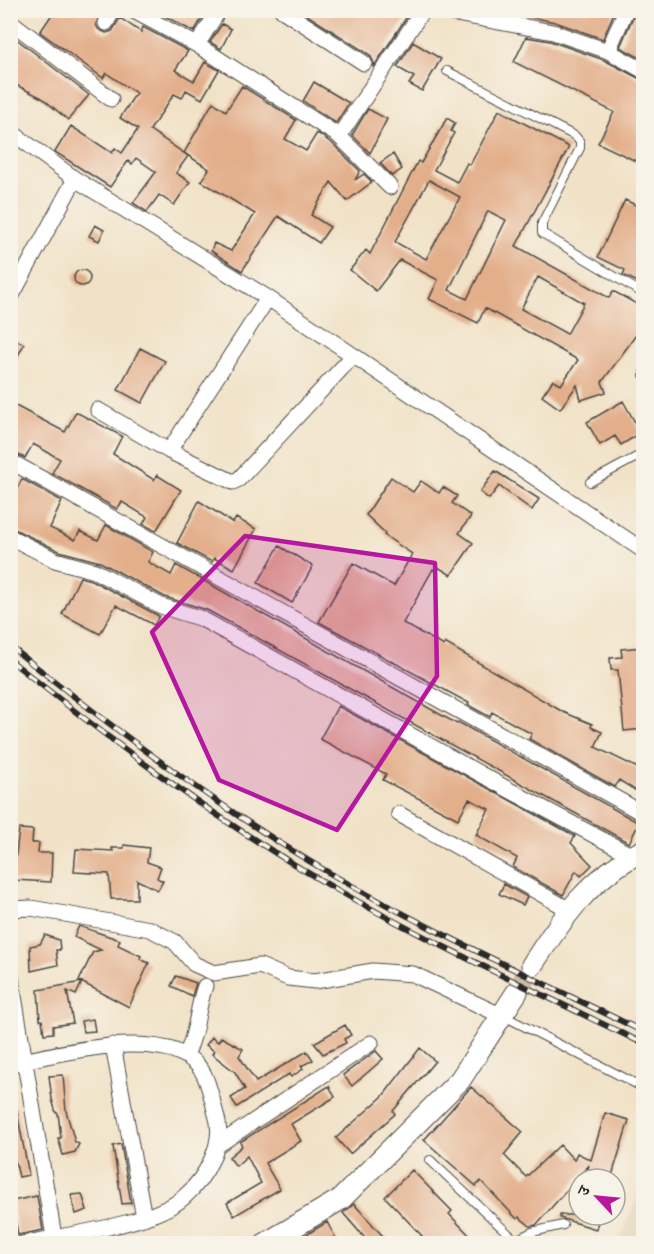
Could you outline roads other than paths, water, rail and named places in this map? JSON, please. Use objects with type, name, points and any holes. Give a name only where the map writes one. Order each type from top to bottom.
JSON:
[{"type":"street","points":[[132,10],[197,45],[339,136],[390,187]]},
{"type":"street","points":[[197,45],[219,10]]},
{"type":"street","points":[[282,10],[364,63]]},
{"type":"street","points":[[339,136],[423,10]]},
{"type":"street","points":[[435,10],[553,32],[608,51],[644,71]]},
{"type":"street","points":[[608,51],[626,10]]},
{"type":"street","points":[[10,21],[111,99]]},
{"type":"street","points":[[10,131],[75,179],[268,298],[644,551]]},
{"type":"street","points":[[10,299],[75,179]]},
{"type":"street","points":[[169,451],[268,298]]},
{"type":"street","points":[[98,410],[226,481],[239,479],[353,356]]},
{"type":"street","points":[[11,463],[644,814]]},
{"type":"street","points":[[10,537],[55,560],[95,571],[160,606],[202,619],[511,791],[638,853],[596,882],[568,909],[532,965]]},
{"type":"street","points":[[399,814],[568,909]]},
{"type":"street","points":[[10,909],[31,908],[150,929],[175,942],[194,964],[214,973],[260,966],[288,978],[315,981],[372,971],[413,974],[502,1016]]},
{"type":"street","points":[[10,972],[18,1062],[54,1237]]},
{"type":"street","points":[[186,1055],[196,1033],[199,1004],[205,986]]},
{"type":"street","points":[[265,1244],[341,1198],[460,1080],[517,992]]},
{"type":"street","points":[[218,1145],[371,1043]]},
{"type":"street","points":[[18,1062],[113,1045],[155,1046],[186,1055],[202,1071],[218,1120],[218,1145],[205,1172],[182,1199],[144,1218],[22,1244]]},
{"type":"street","points":[[113,1045],[144,1218]]},
{"type":"lane","points":[[447,70],[575,136],[580,148],[542,223],[542,233],[644,294]]},
{"type":"lane","points":[[590,482],[644,453]]},
{"type":"lane","points":[[502,1016],[644,1088]]},
{"type":"lane","points":[[430,1160],[511,1241],[563,1225]]},
{"type":"tunnel","points":[[517,992],[532,965]]},
{"type":"railway","points":[[10,646],[156,758],[231,811],[309,861],[432,929],[644,1032]]},
{"type":"railway","points":[[10,660],[154,771],[228,823],[305,871],[430,940],[644,1044]]}]
